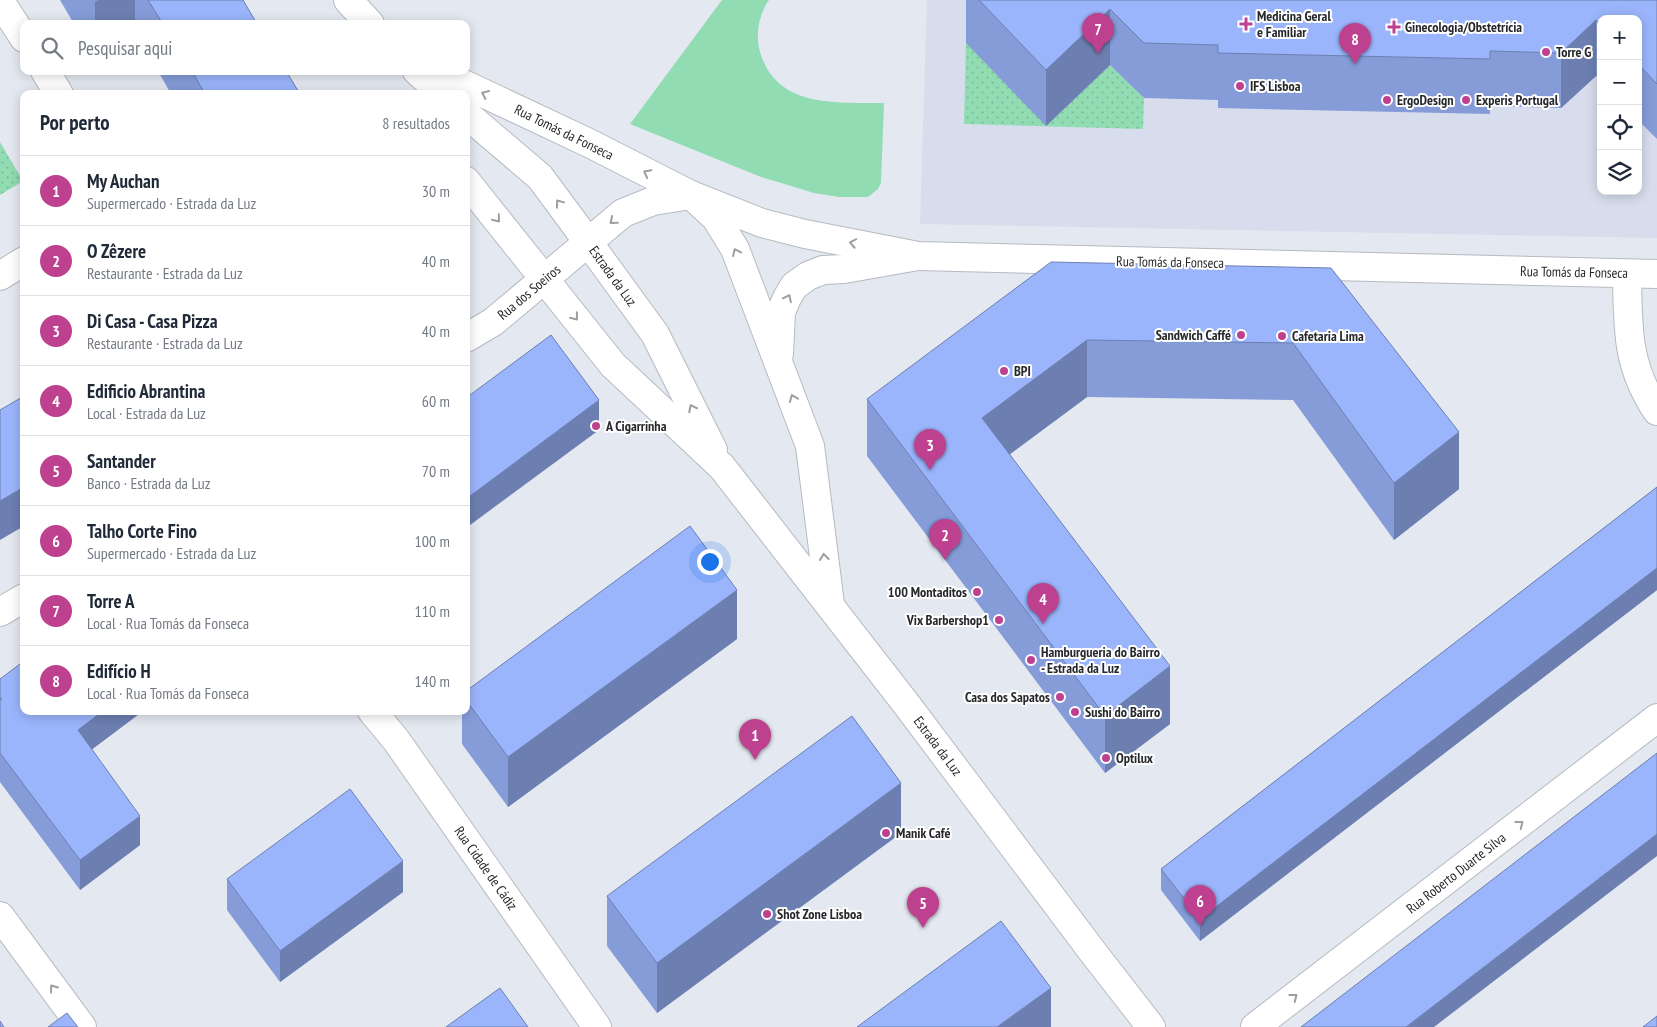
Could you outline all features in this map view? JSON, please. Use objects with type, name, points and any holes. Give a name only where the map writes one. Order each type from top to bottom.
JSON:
[{"type":"street","points":[[348,0],[366,20]]},
{"type":"street","points":[[0,1],[20,32]]},
{"type":"street","points":[[47,75],[57,90]]},
{"type":"street","points":[[405,75],[411,90]]},
{"type":"street","points":[[422,75],[438,90]]},
{"type":"street","name":"Rua Tomás da Fonseca","points":[[444,75],[589,143],[691,195],[772,225],[805,234],[918,256],[1657,274]]},
{"type":"street","name":"Estrada da Luz","points":[[470,117],[540,177],[588,242],[654,334],[722,467]]},
{"type":"street","name":"Estrada da Luz","points":[[470,186],[613,365],[722,467],[830,605],[1151,1027]]},
{"type":"street","points":[[691,195],[716,218],[735,249],[810,446],[830,605]]},
{"type":"street","name":"Rua Tomás da Fonseca","points":[[588,242],[623,213],[653,201],[691,195]]},
{"type":"street","name":"Rua dos Soeiros","points":[[470,336],[493,322],[588,242]]},
{"type":"street","points":[[778,363],[781,312],[794,286],[808,276],[823,270],[844,269],[918,256]]},
{"type":"street","points":[[0,276],[20,264]]},
{"type":"street","points":[[1627,274],[1628,331],[1633,362],[1645,393],[1657,411]]},
{"type":"street","points":[[0,612],[20,600]]},
{"type":"street","name":"Rua Cidade de Cádiz","points":[[375,715],[407,756],[597,1027]]},
{"type":"street","name":"Rua Roberto Duarte Silva","points":[[1255,1027],[1657,718]]},
{"type":"street","points":[[0,916],[82,1027]]},
{"type":"shaded area","points":[[927,0],[1657,0],[1657,238],[920,224]]},
{"type":"green space","points":[[722,0],[769,0],[759,25],[758,39],[760,52],[768,71],[780,84],[794,93],[811,98],[847,103],[884,103],[881,183],[878,189],[868,197],[839,197],[814,193],[761,177],[630,124]]},
{"type":"green space","points":[[967,0],[1046,125],[1110,65],[1144,98],[1143,129],[964,124]]},
{"type":"green space","points":[[0,142],[20,176],[20,183],[0,195]]},
{"type":"building","points":[[148,0],[243,0],[255,20],[160,20]]},
{"type":"building","points":[[979,0],[1657,0],[1657,84],[1642,68],[1642,15],[1597,15],[1597,21],[1561,53],[1490,51],[1490,59],[1218,53],[1218,45],[1144,43],[1110,9],[1046,70]]},
{"type":"building","points":[[194,75],[288,75],[298,90],[203,90]]},
{"type":"building","points":[[1051,262],[1331,268],[1459,432],[1394,483],[1293,343],[1087,340],[982,418],[1170,666],[1105,716],[867,399]]},
{"type":"building","points":[[551,335],[599,400],[470,496],[470,395]]},
{"type":"building","points":[[20,398],[20,489],[0,501],[0,410]]},
{"type":"building","points":[[1657,487],[1657,568],[1200,919],[1161,869]]},
{"type":"building","points":[[690,526],[737,590],[508,757],[470,705],[470,688]]},
{"type":"building","points":[[20,664],[20,715],[98,715],[78,730],[140,816],[80,860],[0,753],[0,700],[2,699],[0,697],[0,679]]},
{"type":"building","points":[[852,716],[901,783],[657,963],[607,896]]},
{"type":"building","points":[[1657,753],[1657,834],[1406,1027],[1301,1027]]},
{"type":"building","points":[[350,789],[403,861],[280,951],[227,879]]},
{"type":"building","points":[[1001,921],[1051,988],[997,1027],[857,1027]]},
{"type":"building","points":[[500,988],[528,1027],[446,1027]]},
{"type":"building","points":[[67,1013],[78,1027],[48,1027]]},
{"type":"building","points":[[1657,1016],[1657,1027],[1643,1027]]},
{"type":"place","name":"Medicina Geral e Familiar","points":[[1246,24]]},
{"type":"place","name":"Ginecologia/Obstetrícia","points":[[1394,27]]},
{"type":"place","name":"Torre G","points":[[1546,52]]},
{"type":"place","name":"Torre A","points":[[1098,54]]},
{"type":"place","name":"Edifício H","points":[[1355,64]]},
{"type":"place","name":"IFS Lisboa","points":[[1240,86]]},
{"type":"place","name":"ErgoDesign","points":[[1387,100]]},
{"type":"place","name":"Experis Portugal","points":[[1466,100]]},
{"type":"place","name":"Sandwich Caffé","points":[[1241,335]]},
{"type":"place","name":"Cafetaria Lima","points":[[1282,336]]},
{"type":"place","name":"BPI","points":[[1004,371]]},
{"type":"place","name":"A Cigarrinha","points":[[596,426]]},
{"type":"place","name":"Di Casa - Casa Pizza","points":[[930,470]]},
{"type":"place","name":"O Zêzere","points":[[945,560]]},
{"type":"place","name":"100 Montaditos","points":[[977,592]]},
{"type":"place","name":"Vix Barbershop1","points":[[999,620]]},
{"type":"place","name":"Edificio Abrantina","points":[[1043,624]]},
{"type":"place","name":"Hamburgueria do Bairro - Estrada da Luz","points":[[1031,660]]},
{"type":"place","name":"Casa dos Sapatos","points":[[1060,697]]},
{"type":"place","name":"Sushi do Bairro","points":[[1075,712]]},
{"type":"place","name":"Optilux","points":[[1106,758]]},
{"type":"place","name":"My Auchan","points":[[755,760]]},
{"type":"place","name":"Manik Café","points":[[886,833]]},
{"type":"place","name":"Shot Zone Lisboa","points":[[767,914]]},
{"type":"place","name":"Talho Corte Fino","points":[[1200,926]]},
{"type":"place","name":"Santander","points":[[923,928]]}]
